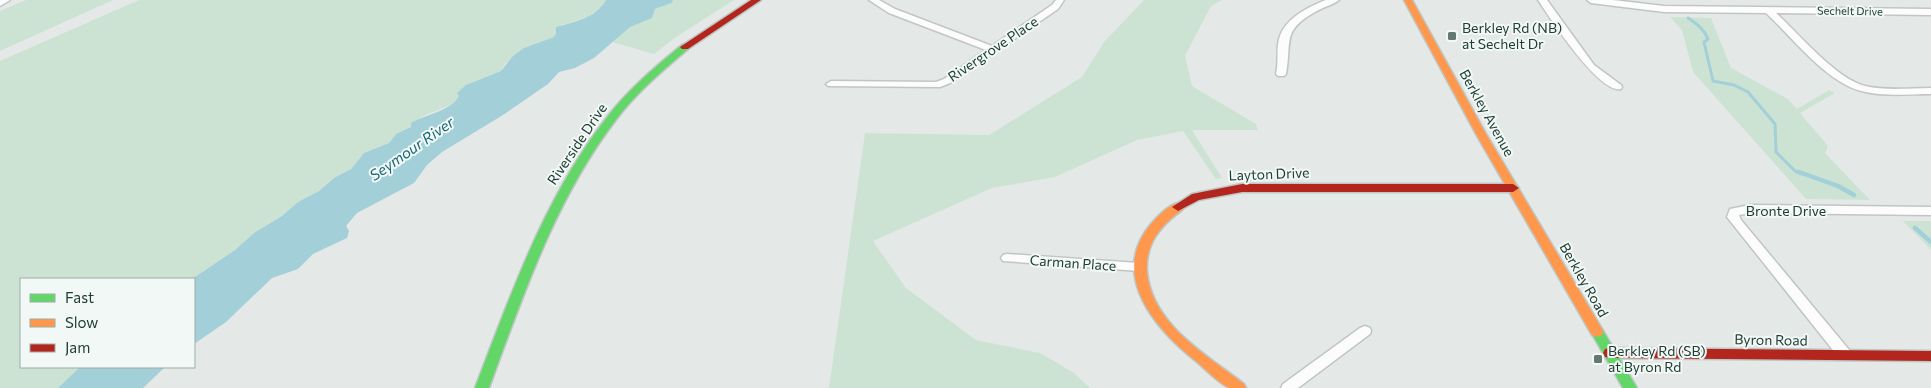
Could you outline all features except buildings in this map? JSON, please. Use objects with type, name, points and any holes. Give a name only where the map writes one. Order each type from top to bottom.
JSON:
[{"type":"street","points":[[0,3],[6,0]]},
{"type":"street","name":"Riverside Drive","points":[[482,388],[522,283],[560,196],[598,136],[636,89],[668,59],[757,0]]},
{"type":"street","points":[[873,0],[892,12],[992,49]]},
{"type":"street","name":"Rivergrove Place","points":[[831,84],[936,85],[948,81],[1055,7],[1060,0]]},
{"type":"street","points":[[1281,74],[1284,61],[1284,39],[1287,31],[1296,21],[1335,0]]},
{"type":"street","name":"Berkley Avenue","points":[[1408,0],[1512,188]]},
{"type":"street","points":[[1542,0],[1590,67],[1617,87]]},
{"type":"street","name":"Sechelt Drive","points":[[1590,0],[1664,9],[1931,12]]},
{"type":"street","points":[[1768,10],[1837,74],[1855,86],[1866,89],[1931,91]]},
{"type":"street","name":"Layton Drive","points":[[1239,388],[1168,329],[1147,298],[1139,267],[1145,241],[1163,216],[1178,205],[1210,193],[1262,187],[1512,188]]},
{"type":"street","name":"Berkley Road","points":[[1512,188],[1630,388]]},
{"type":"street","name":"Bronte Drive","points":[[1845,356],[1737,224],[1733,218],[1734,212],[1750,209],[1931,211]]},
{"type":"street","name":"Carman Place","points":[[1007,258],[1139,267]]},
{"type":"street","points":[[1288,388],[1365,331]]},
{"type":"street","name":"Byron Road","points":[[1610,353],[1931,356]]},
{"type":"green space","points":[[26,0],[113,0],[0,51],[0,11]]},
{"type":"green space","points":[[139,0],[606,0],[591,15],[556,27],[554,37],[524,48],[505,64],[501,71],[466,85],[457,100],[450,105],[421,117],[411,127],[396,134],[389,143],[364,153],[351,169],[334,178],[319,191],[298,202],[282,216],[254,233],[235,250],[193,278],[20,278],[20,368],[79,368],[58,388],[0,388],[0,61]]},
{"type":"green space","points":[[673,0],[734,0],[676,37],[654,54],[612,42],[630,26],[652,18],[655,9],[672,3]]},
{"type":"green space","points":[[1144,0],[1222,0],[1211,6],[1185,56],[1192,86],[1256,124],[1258,130],[1192,130],[1222,178],[1216,179],[1183,131],[1137,140],[1055,177],[992,188],[873,241],[906,288],[976,340],[1040,353],[1074,373],[1090,388],[829,388],[865,133],[989,135],[1082,77],[1104,42]]},
{"type":"green space","points":[[1670,17],[1711,18],[1731,68],[1788,99],[1797,109],[1829,90],[1835,93],[1800,113],[1828,146],[1825,153],[1870,200],[1806,199],[1693,72],[1682,30]]},
{"type":"green space","points":[[1903,221],[1931,221],[1931,250]]},
{"type":"water","name":"Seymour River","points":[[606,0],[673,0],[672,3],[655,9],[652,18],[630,27],[594,58],[575,68],[559,72],[548,84],[503,115],[442,152],[427,165],[414,183],[357,213],[346,226],[349,231],[347,238],[313,254],[298,269],[272,278],[226,322],[195,343],[195,278],[193,278],[235,250],[254,233],[282,216],[298,202],[319,191],[334,178],[351,169],[364,153],[389,143],[396,134],[411,127],[411,123],[416,120],[450,105],[459,96],[457,93],[466,85],[501,71],[513,56],[524,48],[554,37],[556,27],[591,15]]},
{"type":"water","points":[[79,368],[164,368],[143,388],[58,388]]},
{"type":"waterway","points":[[1688,18],[1700,27],[1708,39],[1704,42],[1713,81],[1734,85],[1748,92],[1775,124],[1776,152],[1795,171],[1802,174]]},
{"type":"waterway","points":[[1799,172],[1838,186],[1854,195]]},
{"type":"waterway","points":[[1915,228],[1931,242]]},
{"type":"traffic: fast","points":[[482,388],[537,247],[559,202],[584,158],[612,117],[646,80],[685,47]]},
{"type":"traffic: fast","points":[[1597,332],[1630,388]]},
{"type":"traffic: slow","points":[[1408,0],[1481,134],[1597,332]]},
{"type":"traffic: slow","points":[[1178,207],[1162,219],[1150,233],[1143,248],[1140,264],[1147,298],[1156,314],[1176,337],[1239,388]]},
{"type":"traffic: jam","points":[[685,47],[757,0]]},
{"type":"traffic: jam","points":[[1178,207],[1196,197],[1242,188],[1513,188]]},
{"type":"traffic: jam","points":[[1610,353],[1931,356]]},
{"type":"place","name":"Berkley Rd (NB) at Sechelt Dr","points":[[1452,36]]},
{"type":"place","name":"Berkley Rd (SB) at Byron Rd","points":[[1598,359]]}]
